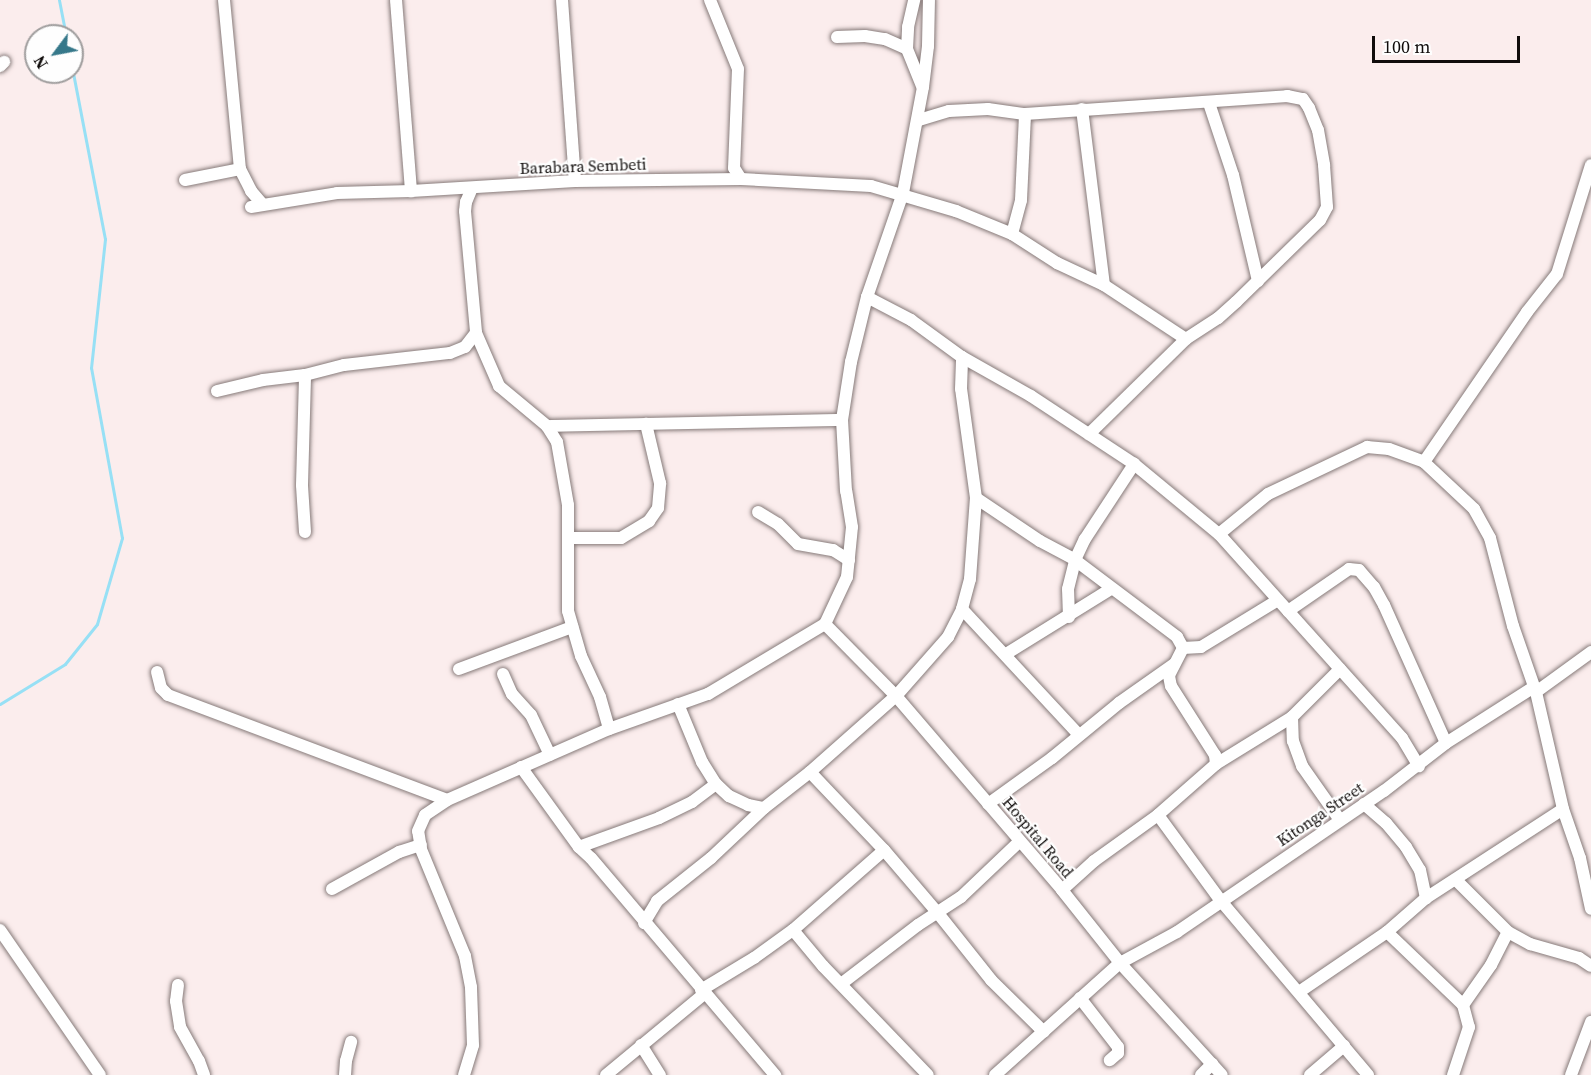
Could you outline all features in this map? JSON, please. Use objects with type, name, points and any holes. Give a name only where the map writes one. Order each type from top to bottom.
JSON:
[{"type":"street","name":"Barabara Sembeti","points":[[224,0],[240,169],[257,206],[337,193],[472,188],[575,181],[741,179],[871,186],[903,193],[1012,234],[1057,263],[1104,285],[1185,339]]},
{"type":"street","points":[[396,0],[411,191]]},
{"type":"street","points":[[562,0],[575,181]]},
{"type":"street","points":[[710,0],[738,69],[734,168],[741,179]]},
{"type":"street","points":[[914,0],[908,27],[907,50],[923,87]]},
{"type":"street","points":[[464,1075],[473,1045],[471,987],[465,956],[421,844],[418,831],[425,815],[447,800],[609,729],[708,694],[825,624],[847,578],[852,527],[846,491],[842,420],[851,362],[867,297],[903,193],[919,120],[928,46],[929,0]]},
{"type":"street","points":[[837,37],[865,36],[885,39],[907,50]]},
{"type":"street","points":[[919,120],[959,111],[988,109],[1025,114],[1287,96],[1303,99],[1318,130],[1324,165],[1326,207],[1320,220],[1218,318],[1185,339],[1089,434]]},
{"type":"street","points":[[1209,103],[1233,176],[1257,281]]},
{"type":"street","points":[[1082,109],[1104,285]]},
{"type":"street","points":[[1012,234],[1021,200],[1025,114]]},
{"type":"street","points":[[1424,462],[1527,312],[1557,274],[1591,165]]},
{"type":"street","points":[[184,180],[240,169]]},
{"type":"street","points":[[472,188],[465,211],[476,333],[489,368],[499,386],[547,426],[557,442],[568,505],[570,538],[567,585],[572,627],[609,729]]},
{"type":"street","points":[[867,297],[911,320],[962,357],[1031,396],[1134,464],[1219,534],[1402,738],[1419,766]]},
{"type":"street","points":[[217,391],[263,380],[305,375],[344,365],[450,353],[465,346],[476,333]]},
{"type":"street","points":[[644,923],[657,901],[711,858],[764,808],[810,772],[897,696],[948,637],[962,609],[970,579],[976,498],[961,389],[962,357]]},
{"type":"street","points":[[305,375],[302,485],[305,532]]},
{"type":"street","points":[[547,426],[842,420]]},
{"type":"street","points":[[570,538],[621,538],[649,521],[658,508],[660,483],[646,424]]},
{"type":"street","points":[[1219,534],[1268,494],[1358,450],[1377,447],[1424,462],[1474,509],[1490,538],[1513,626],[1535,689],[1563,809],[1580,858],[1591,909]]},
{"type":"street","points":[[1069,617],[1068,589],[1075,560],[1085,539],[1134,464]]},
{"type":"street","points":[[976,498],[1040,541],[1075,560],[1177,637],[1183,648]]},
{"type":"street","points":[[758,512],[778,524],[798,544],[833,550],[849,560]]},
{"type":"street","points":[[1288,611],[1349,569],[1359,570],[1374,587],[1384,605],[1446,743]]},
{"type":"street","points":[[1006,654],[1111,589]]},
{"type":"street","points":[[1183,648],[1201,647],[1278,600]]},
{"type":"street","points":[[962,609],[1079,735]]},
{"type":"street","name":"Hospital Road","points":[[825,624],[897,696],[1062,890],[1120,963],[1222,1075]]},
{"type":"street","points":[[459,669],[572,627]]},
{"type":"street","points":[[1183,648],[1169,676],[1171,686],[1208,742],[1216,764]]},
{"type":"street","name":"Kitonga Street","points":[[1000,1074],[1120,963],[1177,932],[1419,766],[1446,743],[1591,652]]},
{"type":"street","points":[[988,804],[1174,664]]},
{"type":"street","points":[[1062,890],[1094,861],[1158,815],[1216,764],[1292,717],[1340,669]]},
{"type":"street","points":[[157,672],[161,688],[168,695],[447,800]]},
{"type":"street","points":[[503,674],[512,694],[531,715],[550,755]]},
{"type":"street","points":[[678,704],[702,762],[716,784],[729,796],[748,805],[764,808]]},
{"type":"street","points":[[1292,717],[1293,741],[1302,766],[1340,820]]},
{"type":"street","points":[[521,767],[579,847],[591,858],[775,1075]]},
{"type":"street","points":[[810,772],[884,850],[938,912],[991,980],[1044,1032]]},
{"type":"street","points":[[579,847],[659,818],[692,802],[716,784]]},
{"type":"street","points":[[1364,804],[1386,823],[1406,847],[1420,870],[1426,898]]},
{"type":"street","points":[[1299,992],[1387,932],[1426,898],[1563,809]]},
{"type":"street","points":[[1158,815],[1221,901],[1368,1075]]},
{"type":"street","points":[[841,984],[961,897],[1019,842]]},
{"type":"street","points":[[332,889],[399,852],[421,844]]},
{"type":"street","points":[[606,1075],[703,992],[793,930],[884,850]]},
{"type":"street","points":[[1456,880],[1508,932],[1530,944],[1579,957],[1591,966]]},
{"type":"street","points":[[0,930],[100,1075]]},
{"type":"street","points":[[793,930],[928,1075]]},
{"type":"street","points":[[1387,932],[1463,1005],[1469,1027],[1453,1075]]},
{"type":"street","points":[[1463,1005],[1491,965],[1508,932]]},
{"type":"street","points":[[178,985],[176,1001],[180,1027],[204,1075]]},
{"type":"street","points":[[1080,998],[1119,1047],[1118,1053],[1110,1060]]},
{"type":"street","points":[[1572,1075],[1591,1022]]},
{"type":"street","points":[[345,1075],[351,1042]]},
{"type":"street","points":[[641,1045],[660,1075]]},
{"type":"street","points":[[1310,1075],[1344,1046]]},
{"type":"street","points":[[1201,1075],[1212,1064]]},
{"type":"waterway","points":[[59,0],[64,24]]},
{"type":"waterway","points":[[0,704],[65,664],[97,624],[122,538],[91,368],[105,239],[75,84]]}]
